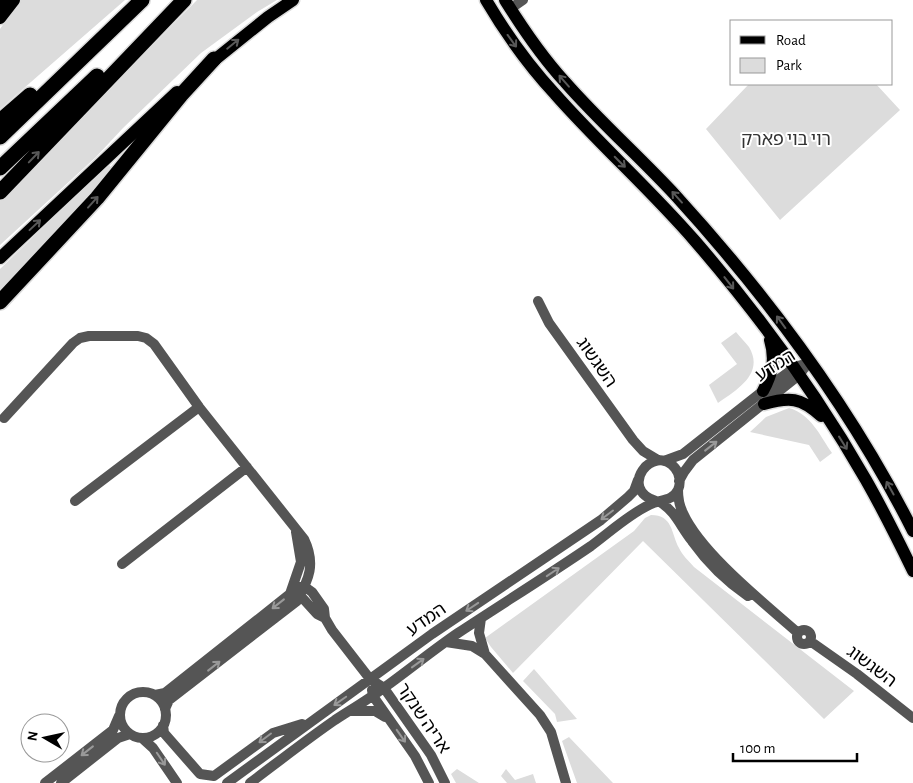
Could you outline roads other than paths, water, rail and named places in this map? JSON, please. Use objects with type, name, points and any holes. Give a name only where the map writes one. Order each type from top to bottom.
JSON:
[{"type":"highway","points":[[0,137],[142,0]]},
{"type":"highway","points":[[0,168],[179,0]]},
{"type":"highway","points":[[0,192],[184,0]]},
{"type":"highway","points":[[0,120],[122,19]]},
{"type":"highway","points":[[0,302],[97,198],[181,95],[214,59]]},
{"type":"main road","points":[[0,18],[14,0]]},
{"type":"main road","points":[[0,258],[214,59],[293,0]]},
{"type":"main road","points":[[486,0],[508,36],[544,82],[677,221],[722,273],[765,329],[833,427],[870,487],[913,571]]},
{"type":"main road","points":[[508,4],[536,47],[565,82],[675,195],[765,300],[830,389],[869,451],[913,531]]},
{"type":"main road","points":[[763,391],[774,361],[771,342],[765,329]]},
{"type":"main road","points":[[764,404],[779,400],[797,400],[814,409],[833,427]]},
{"type":"street","points":[[508,4],[523,0]]},
{"type":"street","name":"השגשוג","points":[[538,301],[549,323],[633,440],[643,451],[661,461]]},
{"type":"street","points":[[4,418],[73,343],[80,338],[89,336],[138,336],[146,338],[154,344],[199,407],[296,528],[308,548],[311,564],[297,601],[169,700],[165,709],[164,733],[200,774],[214,776],[273,733],[311,722]]},
{"type":"street","name":"המדע","points":[[678,486],[684,472],[693,460],[764,404],[796,372],[809,362]]},
{"type":"street","name":"המדע","points":[[661,461],[683,454],[763,391],[796,372]]},
{"type":"street","points":[[75,501],[199,407]]},
{"type":"street","name":"השגשוג","points":[[633,440],[640,456],[640,475]]},
{"type":"street","points":[[661,461],[669,463],[677,471],[678,499],[684,515],[700,540],[776,614],[744,593],[717,570],[690,539],[675,514],[658,502],[645,496],[641,491],[640,475],[647,464],[661,461]]},
{"type":"street","points":[[122,564],[247,467]]},
{"type":"street","name":"המדע","points":[[227,783],[438,630],[601,520],[634,491],[640,475]]},
{"type":"street","points":[[658,502],[670,498],[678,486]]},
{"type":"street","name":"המדע","points":[[250,783],[446,642],[562,566],[631,515],[658,502]]},
{"type":"street","points":[[45,783],[113,730],[124,702],[129,696],[142,692],[155,695],[165,694],[290,594],[301,562],[296,528]]},
{"type":"street","points":[[294,586],[302,592],[317,614],[325,618],[370,679]]},
{"type":"street","name":"השגשוג","points":[[776,614],[798,633],[797,637],[800,643],[805,644],[810,641],[857,674],[913,718]]},
{"type":"street","points":[[481,618],[479,633],[485,654]]},
{"type":"street","points":[[446,642],[472,646],[485,654],[547,725],[566,783]]},
{"type":"street","points":[[398,678],[394,692],[400,710]]},
{"type":"street","name":"אריה שנקר","points":[[370,679],[384,688],[400,710],[431,755],[445,783]]},
{"type":"street","name":"אריה שנקר","points":[[370,679],[372,696],[419,762],[430,783]]},
{"type":"street","points":[[155,695],[162,702],[165,709]]},
{"type":"street","points":[[350,711],[375,711],[391,722]]},
{"type":"street","points":[[120,716],[121,723],[130,734],[142,738],[154,748],[177,783]]},
{"type":"street","points":[[142,738],[152,736],[164,725]]},
{"type":"street","points":[[61,783],[118,738],[130,734]]},
{"type":"street","points":[[557,783],[561,765]]},
{"type":"park label","name":"רוי בוי פארק","points":[[786,139]]}]
